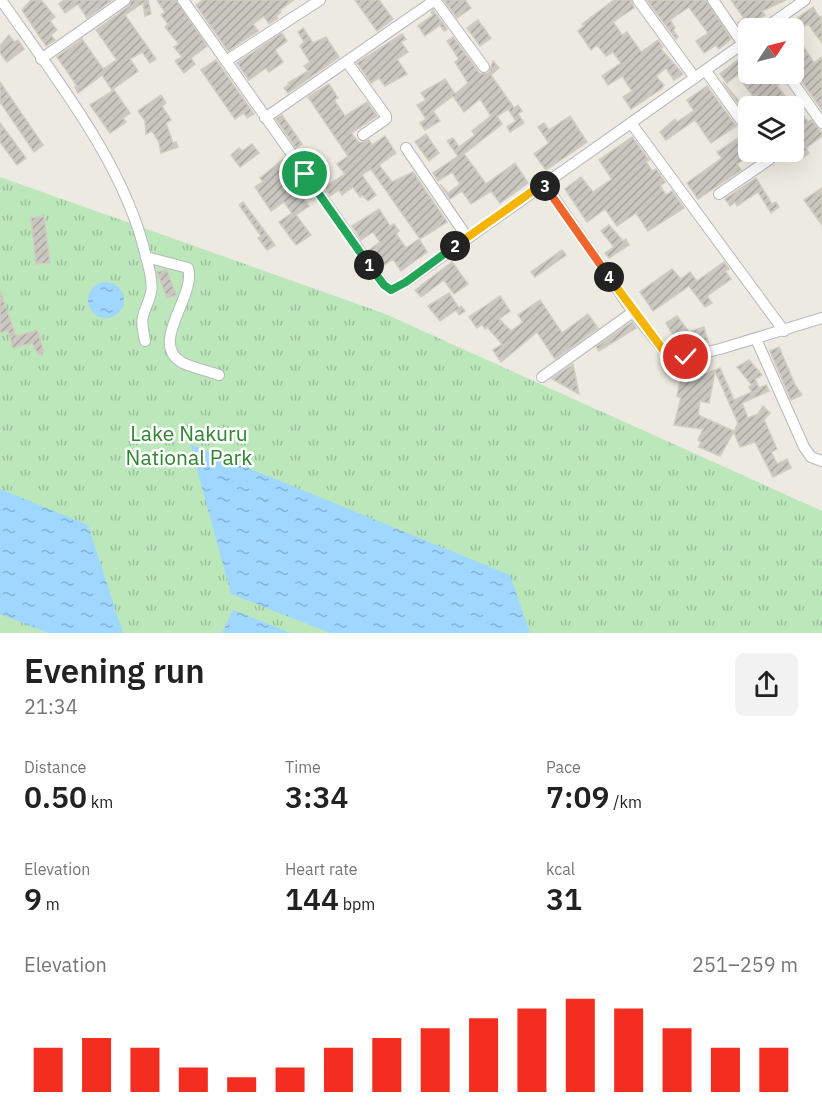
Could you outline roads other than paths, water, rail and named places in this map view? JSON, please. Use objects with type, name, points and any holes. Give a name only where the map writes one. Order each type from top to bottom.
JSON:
[{"type":"street","points":[[1,0],[113,167],[146,257],[152,291],[142,311],[141,322],[145,341]]},
{"type":"street","points":[[41,59],[125,0]]},
{"type":"street","points":[[183,0],[384,285],[391,290],[406,282],[738,48]]},
{"type":"street","points":[[226,61],[320,0]]},
{"type":"street","points":[[265,118],[435,0],[484,67]]},
{"type":"street","points":[[639,0],[695,78]]},
{"type":"street","points":[[713,0],[738,32]]},
{"type":"street","points":[[779,18],[805,0]]},
{"type":"street","points":[[347,62],[386,116],[386,119],[363,135]]},
{"type":"street","points":[[706,71],[738,116]]},
{"type":"street","points":[[794,84],[822,123]]},
{"type":"street","points":[[631,123],[784,331]]},
{"type":"street","points":[[406,148],[467,237]]},
{"type":"street","points":[[719,194],[766,162]]},
{"type":"street","points":[[544,183],[633,312],[664,351],[678,358],[756,339],[822,318]]},
{"type":"street","points":[[146,257],[188,268],[191,279],[169,339],[171,351],[182,362],[219,375]]},
{"type":"street","points":[[542,377],[633,312]]},
{"type":"street","points":[[756,339],[804,447],[811,457],[822,461]]},
{"type":"water","points":[[106,282],[119,287],[124,300],[119,313],[106,318],[93,313],[88,300],[93,287]]},
{"type":"water","points":[[190,444],[510,575],[530,633],[330,633],[231,594]]},
{"type":"water","points":[[0,489],[88,525],[123,633],[48,633],[0,614]]},
{"type":"water","points":[[233,610],[291,633],[222,633]]},
{"type":"park label","name":"Lake Nakuru National Park","points":[[189,445]]}]
